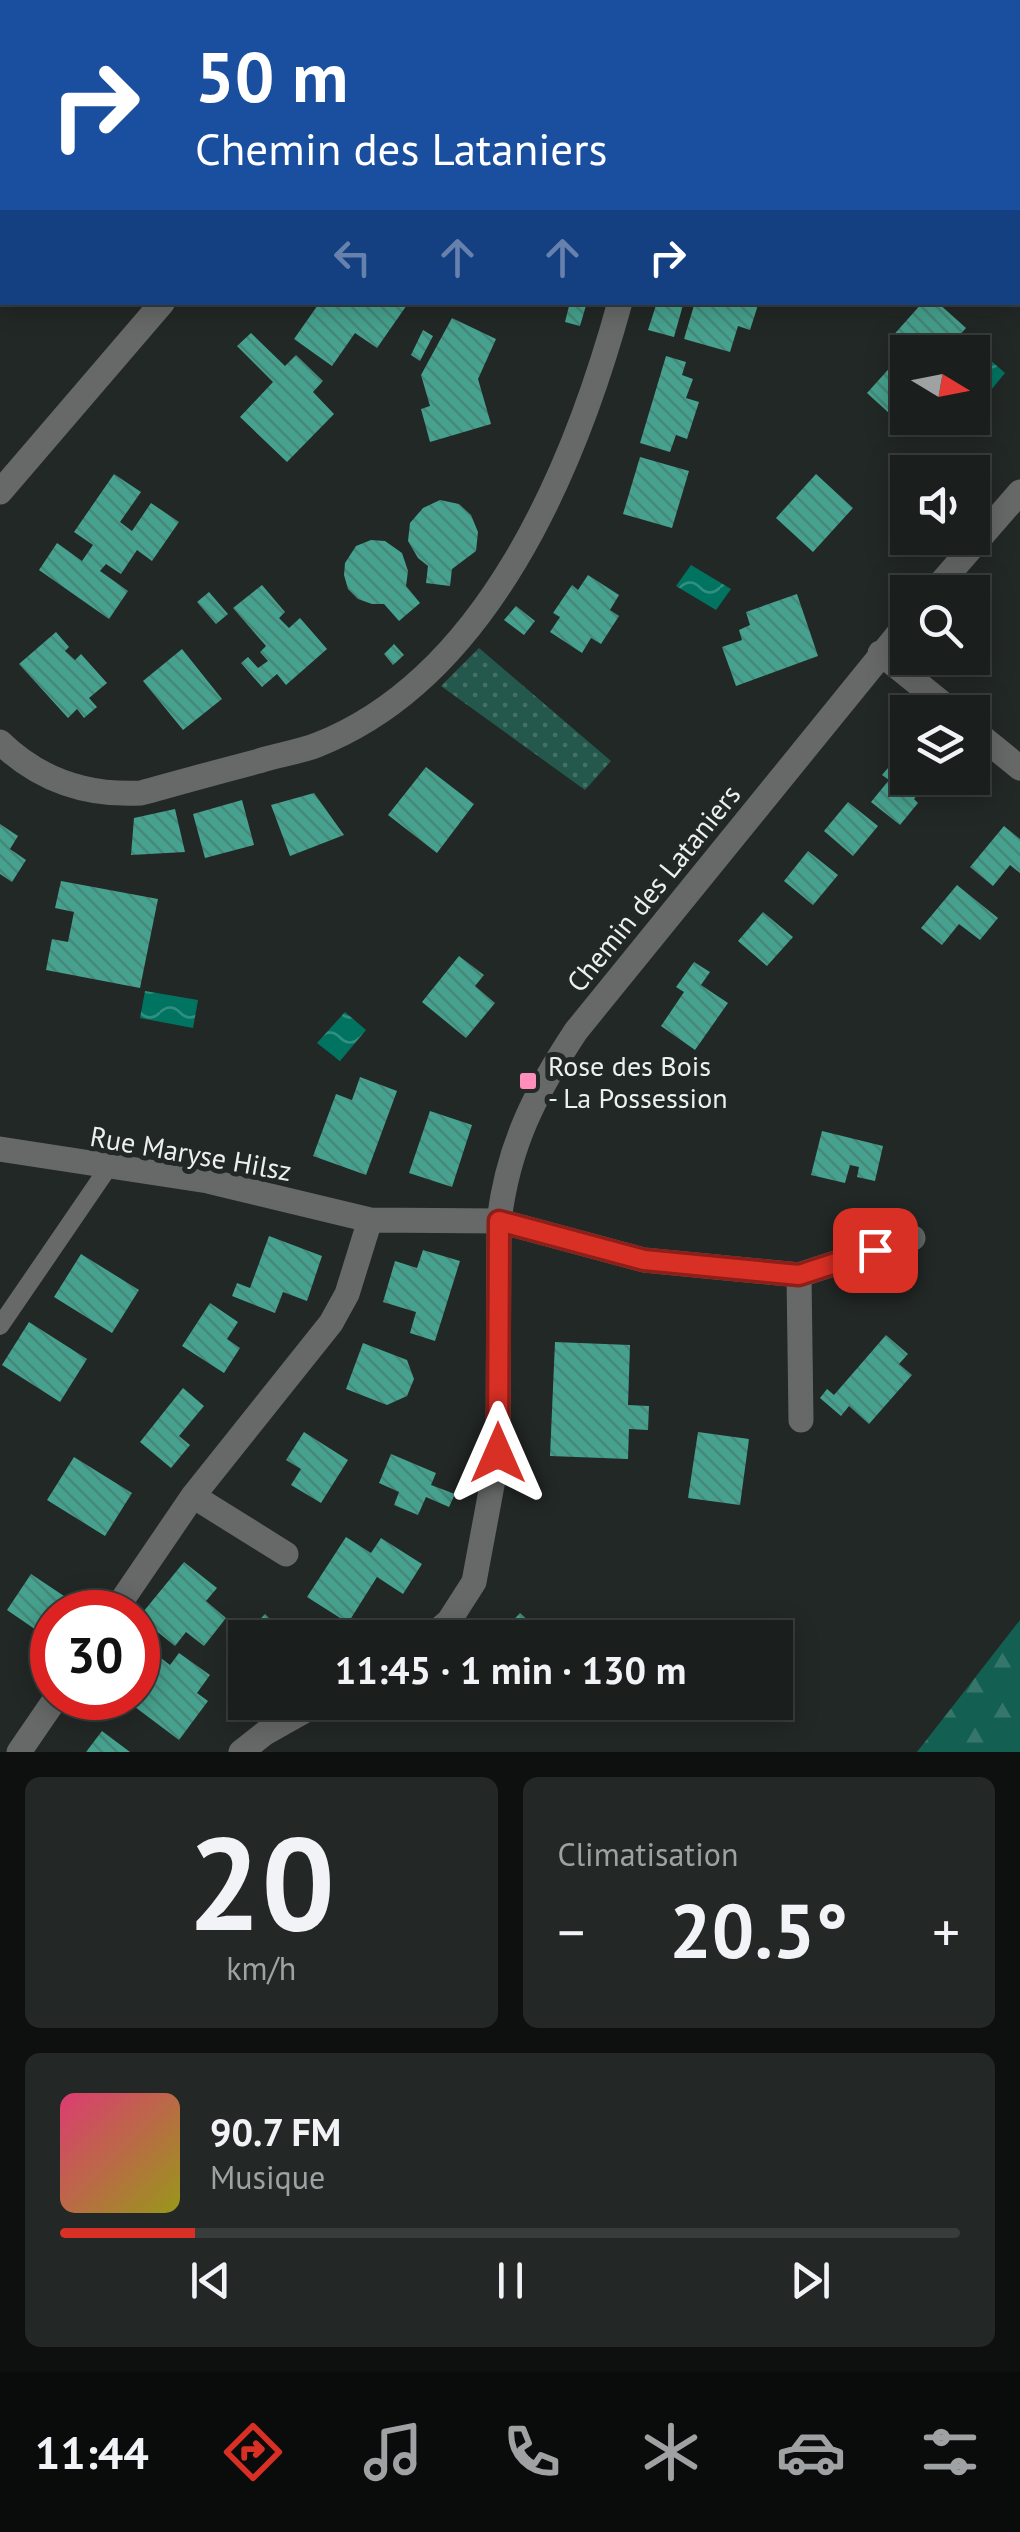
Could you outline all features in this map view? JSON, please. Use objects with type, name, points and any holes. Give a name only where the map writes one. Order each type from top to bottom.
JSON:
[{"type":"street","points":[[0,492],[160,305]]},
{"type":"street","points":[[0,742],[36,772],[83,791],[142,793],[317,745],[371,717],[420,680],[491,600],[555,487],[602,368],[619,305]]},
{"type":"street","points":[[948,575],[1020,492]]},
{"type":"street","name":"Chemin des Lataniers","points":[[450,1620],[474,1582],[498,1453],[499,1221],[514,1150],[539,1086],[567,1045],[890,643]]},
{"type":"street","points":[[880,654],[931,695]]},
{"type":"street","points":[[990,744],[1020,768]]},
{"type":"street","name":"Rue Maryse Hilsz","points":[[0,1149],[208,1180],[370,1220],[499,1221]]},
{"type":"street","points":[[129,1590],[193,1496],[331,1323],[347,1294],[370,1220]]},
{"type":"street","points":[[499,1221],[644,1260],[799,1275],[913,1238]]},
{"type":"street","points":[[799,1275],[801,1420]]},
{"type":"street","points":[[193,1496],[286,1554]]},
{"type":"street","points":[[20,1752],[41,1720]]},
{"type":"street","points":[[241,1752],[288,1720]]},
{"type":"lane","points":[[0,1326],[108,1168]]},
{"type":"shaded area","points":[[479,648],[611,761],[585,790],[441,686]]},
{"type":"green space","points":[[1020,1620],[1020,1752],[917,1752]]},
{"type":"water","points":[[990,360],[1005,373],[990,391]]},
{"type":"water","points":[[691,565],[731,589],[716,610],[676,586]]},
{"type":"water","points":[[145,991],[198,1000],[193,1028],[140,1018]]},
{"type":"water","points":[[345,1012],[366,1030],[340,1061],[317,1043]]},
{"type":"building","points":[[318,305],[407,305],[377,348],[355,333],[332,366],[294,339]]},
{"type":"building","points":[[569,305],[586,305],[580,326],[565,322]]},
{"type":"building","points":[[656,305],[683,305],[674,337],[648,330]]},
{"type":"building","points":[[694,305],[758,305],[750,330],[738,326],[730,352],[684,339]]},
{"type":"building","points":[[920,305],[940,305],[966,328],[960,335],[894,335]]},
{"type":"building","points":[[452,318],[496,339],[478,379],[491,424],[430,442],[421,409],[430,406],[421,375]]},
{"type":"building","points":[[423,330],[433,336],[420,361],[411,355]]},
{"type":"building","points":[[251,333],[285,366],[296,355],[323,381],[313,392],[334,414],[287,462],[240,417],[273,382],[237,346]]},
{"type":"building","points":[[666,356],[686,362],[682,375],[693,379],[686,398],[699,402],[687,439],[676,435],[670,452],[640,443]]},
{"type":"building","points":[[890,368],[890,412],[867,393]]},
{"type":"building","points":[[640,457],[689,471],[672,528],[623,514]]},
{"type":"building","points":[[114,474],[141,492],[120,522],[132,531],[151,503],[179,522],[152,561],[137,550],[121,574],[106,564],[100,571],[128,591],[109,619],[39,570],[57,543],[82,561],[93,545],[74,532]]},
{"type":"building","points":[[816,474],[853,508],[813,552],[776,518]]},
{"type":"building","points":[[440,500],[459,504],[471,515],[478,532],[476,551],[452,569],[450,586],[426,583],[428,566],[408,541],[410,523],[423,508]]},
{"type":"building","points":[[371,540],[385,541],[402,553],[408,571],[406,586],[420,603],[399,621],[384,604],[358,599],[348,589],[345,563],[356,546]]},
{"type":"building","points":[[588,575],[619,595],[610,610],[619,616],[601,644],[591,638],[582,653],[550,632],[560,617],[553,613],[572,585],[578,590]]},
{"type":"building","points":[[262,585],[285,612],[279,618],[289,628],[300,618],[327,649],[286,685],[277,674],[262,687],[241,663],[248,657],[258,668],[268,661],[260,652],[266,646],[233,608]]},
{"type":"building","points":[[209,592],[228,614],[216,624],[197,602]]},
{"type":"building","points":[[797,594],[818,656],[736,686],[722,647],[742,640],[739,630],[750,625],[746,612]]},
{"type":"building","points":[[516,606],[535,621],[524,635],[504,620]]},
{"type":"building","points":[[56,632],[69,647],[65,651],[75,660],[81,654],[107,683],[89,698],[97,707],[84,718],[77,709],[68,718],[19,664]]},
{"type":"building","points":[[394,644],[404,655],[393,665],[384,654]]},
{"type":"building","points":[[182,649],[222,699],[183,730],[143,681]]},
{"type":"building","points":[[890,765],[890,795],[917,795],[914,799],[918,803],[900,825],[871,802],[889,780],[882,775]]},
{"type":"building","points":[[426,767],[474,804],[437,853],[388,815]]},
{"type":"building","points":[[314,793],[344,835],[290,856],[271,805]]},
{"type":"building","points":[[242,800],[254,845],[205,858],[193,814]]},
{"type":"building","points":[[848,802],[878,826],[853,856],[824,831]]},
{"type":"building","points":[[175,809],[185,852],[131,855],[134,818]]},
{"type":"building","points":[[0,824],[18,836],[10,849],[26,860],[12,882],[0,874]]},
{"type":"building","points":[[1004,826],[1020,839],[1020,873],[1010,865],[993,886],[970,867]]},
{"type":"building","points":[[808,851],[838,875],[813,905],[784,881]]},
{"type":"building","points":[[61,881],[158,899],[140,988],[46,970],[52,939],[68,942],[74,912],[55,908]]},
{"type":"building","points":[[957,885],[998,918],[980,940],[959,924],[942,945],[921,928]]},
{"type":"building","points":[[763,912],[793,937],[767,966],[738,941]]},
{"type":"building","points":[[459,956],[484,975],[475,986],[495,1003],[466,1038],[422,1002]]},
{"type":"building","points":[[694,962],[710,972],[701,985],[728,1003],[695,1050],[661,1026],[684,992],[676,987]]},
{"type":"building","points":[[360,1077],[397,1091],[366,1175],[313,1156],[336,1094],[352,1100]]},
{"type":"building","points":[[430,1111],[472,1125],[452,1187],[409,1173]]},
{"type":"building","points":[[822,1131],[883,1146],[875,1181],[857,1177],[859,1167],[850,1165],[845,1183],[811,1175]]},
{"type":"building","points":[[269,1236],[322,1256],[307,1301],[283,1292],[275,1313],[232,1296],[237,1283],[250,1288]]},
{"type":"building","points":[[423,1250],[460,1261],[435,1341],[410,1333],[416,1312],[383,1302],[395,1261],[417,1268]]},
{"type":"building","points":[[81,1254],[139,1290],[112,1333],[54,1297]]},
{"type":"building","points":[[210,1303],[238,1322],[227,1339],[240,1348],[224,1373],[182,1346]]},
{"type":"building","points":[[29,1322],[87,1359],[60,1402],[2,1365]]},
{"type":"building","points":[[886,1335],[908,1354],[899,1364],[912,1375],[869,1424],[849,1406],[841,1416],[820,1398],[827,1389],[834,1395]]},
{"type":"building","points":[[555,1342],[630,1345],[628,1405],[649,1406],[648,1430],[629,1429],[628,1459],[550,1456]]},
{"type":"building","points":[[363,1343],[407,1360],[414,1379],[407,1396],[387,1405],[346,1389]]},
{"type":"building","points":[[183,1388],[204,1406],[179,1436],[190,1445],[171,1468],[140,1442]]},
{"type":"building","points":[[304,1432],[348,1460],[321,1503],[291,1485],[301,1469],[286,1460]]},
{"type":"building","points":[[698,1432],[749,1439],[740,1505],[688,1498]]},
{"type":"building","points":[[391,1454],[436,1473],[431,1485],[455,1494],[449,1507],[426,1497],[418,1515],[394,1505],[399,1492],[379,1483]]},
{"type":"building","points":[[74,1457],[132,1493],[105,1536],[47,1500]]},
{"type":"building","points":[[346,1537],[371,1553],[381,1538],[422,1564],[403,1594],[377,1577],[350,1620],[343,1620],[307,1597]]},
{"type":"building","points":[[184,1562],[217,1588],[206,1601],[226,1618],[204,1646],[186,1632],[175,1646],[160,1634],[160,1591]]},
{"type":"building","points":[[31,1574],[55,1590],[30,1590],[30,1626],[7,1610]]},
{"type":"building","points":[[179,1653],[210,1675],[197,1693],[208,1701],[179,1740],[152,1720],[160,1720],[160,1657],[170,1665]]},
{"type":"building","points":[[102,1731],[130,1752],[86,1752]]},
{"type":"place","name":"Rose des Bois - La Possession","points":[[528,1081]]},
{"type":"route","points":[[498,1453],[499,1221],[644,1260],[799,1275],[875,1250]]}]
